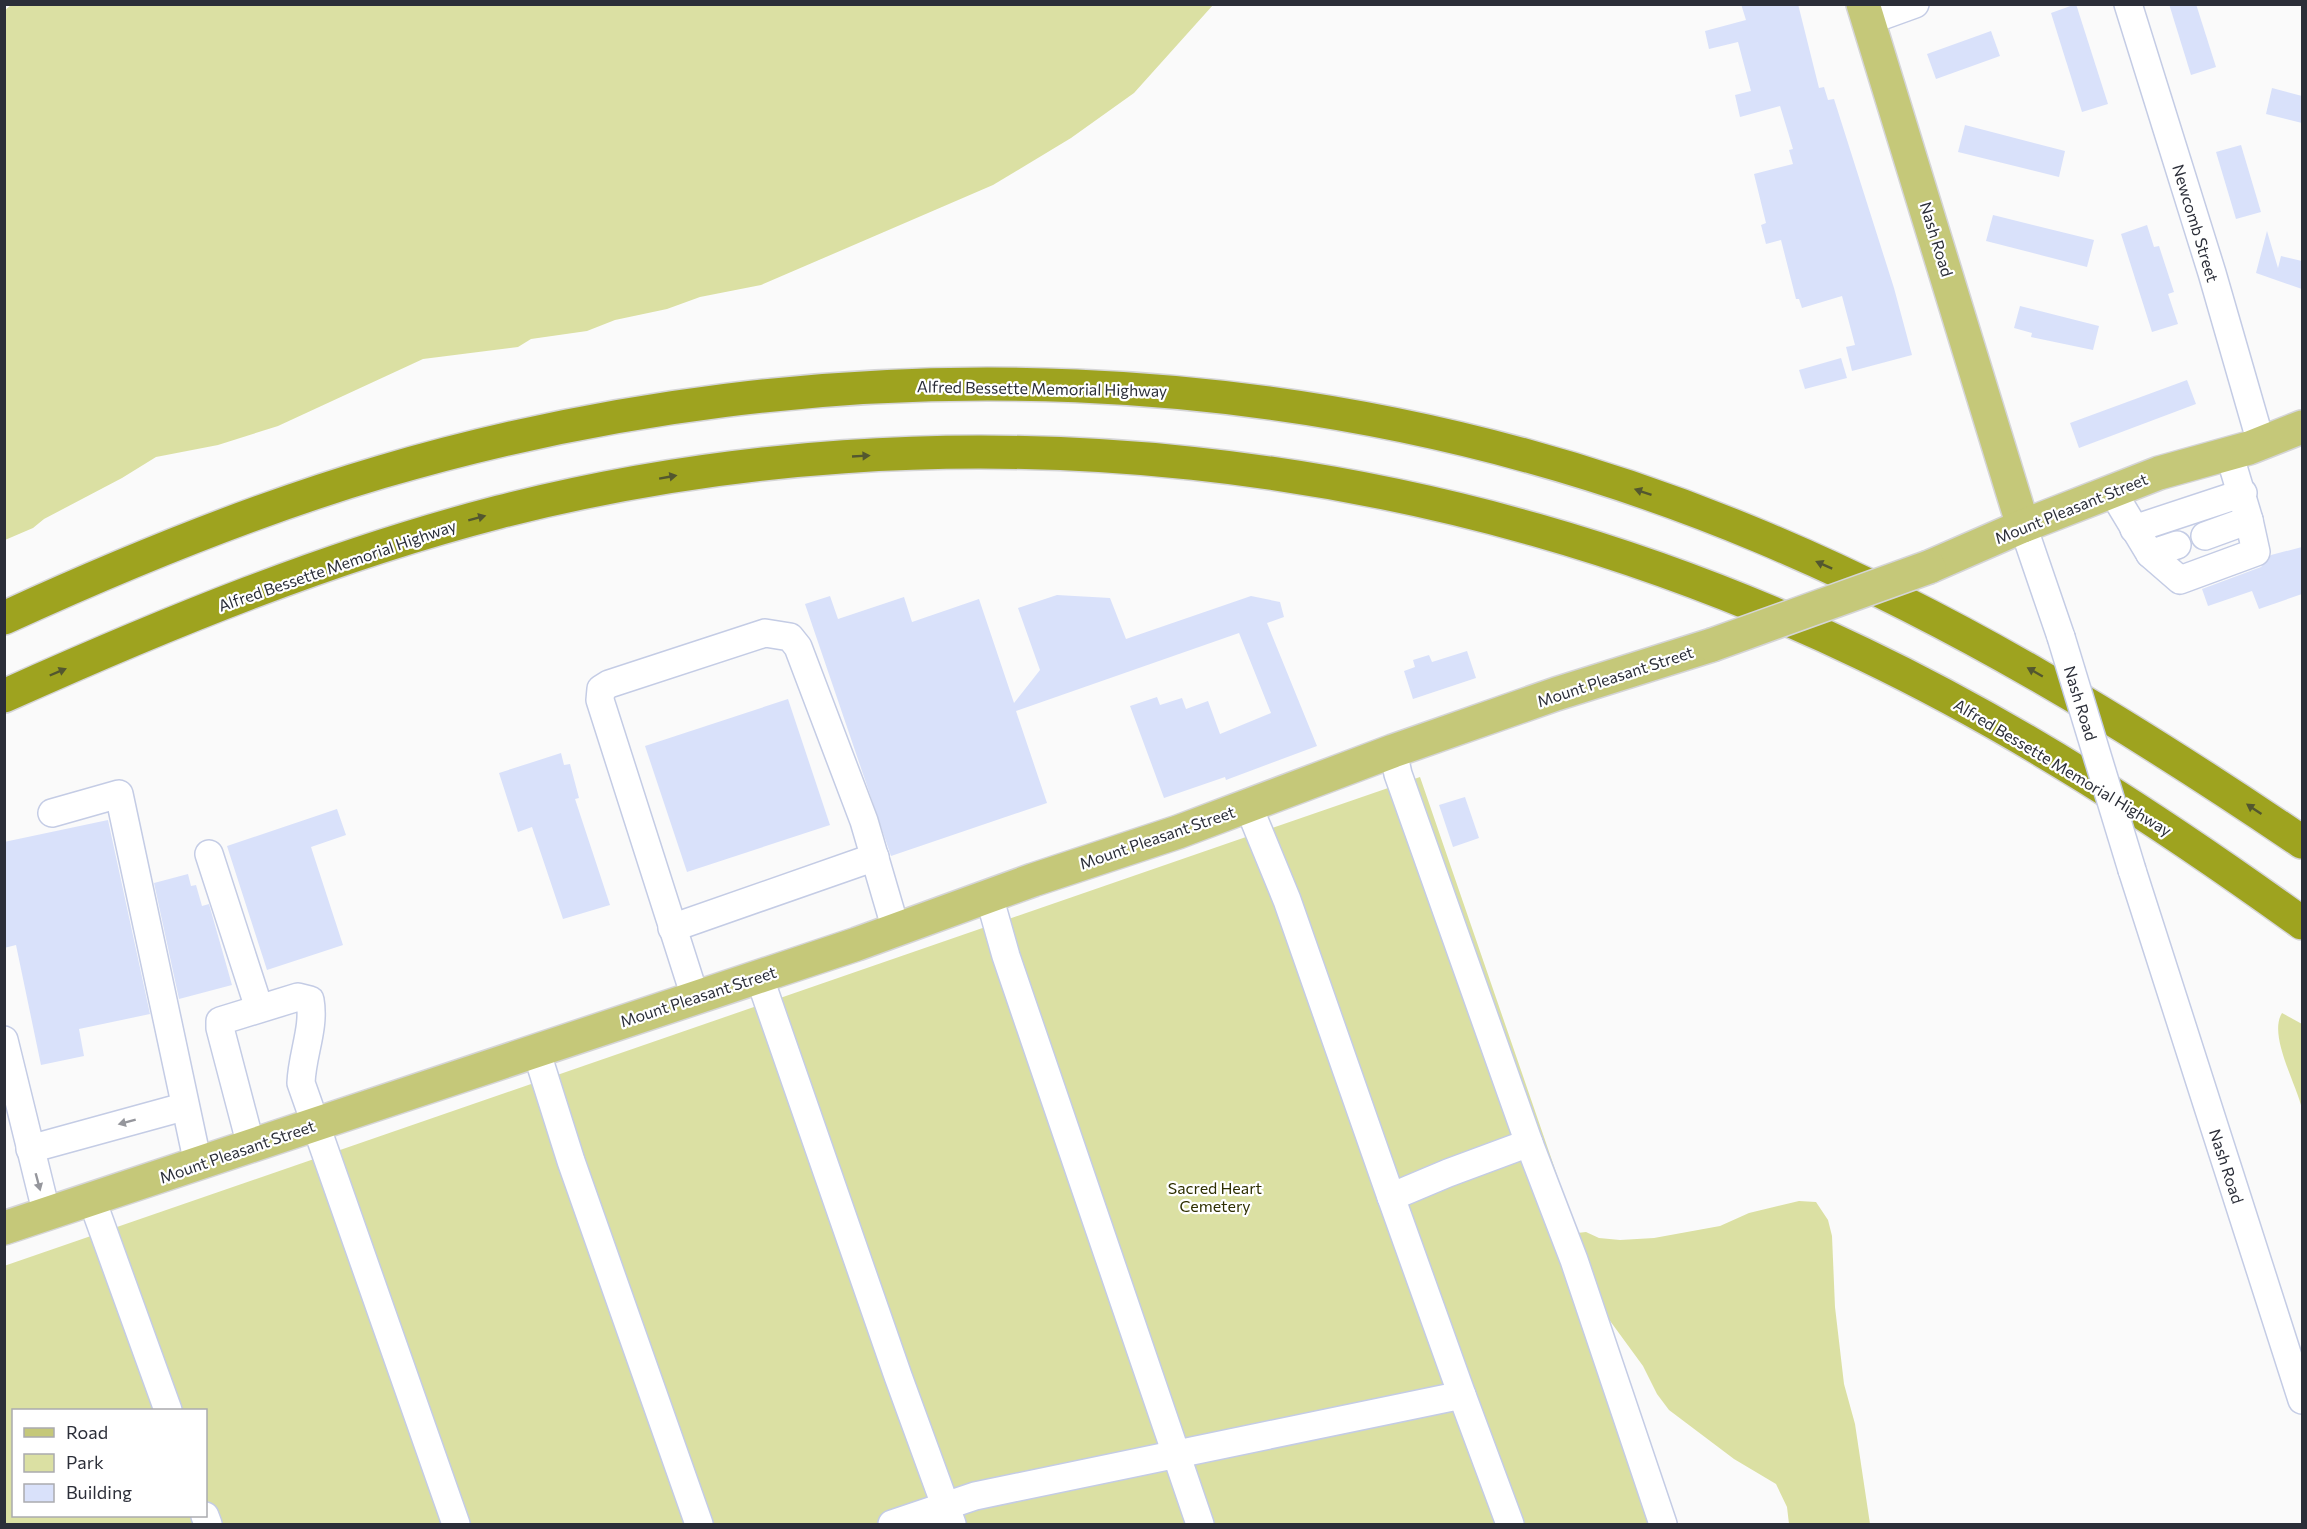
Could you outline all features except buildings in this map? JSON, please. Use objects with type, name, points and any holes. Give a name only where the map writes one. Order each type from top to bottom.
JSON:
[{"type":"highway","name":"Alfred Bessette Memorial Highway","points":[[4,618],[154,554],[334,487],[447,454],[619,416],[722,399],[874,386],[987,383],[1176,391],[1346,415],[1504,449],[1614,482],[1755,534],[1925,612],[1994,648],[2129,728],[2302,842]]},
{"type":"highway","name":"Alfred Bessette Memorial Highway","points":[[4,696],[188,618],[379,547],[500,512],[620,485],[764,464],[889,454],[1058,454],[1195,463],[1326,480],[1461,509],[1577,542],[1737,599],[1859,651],[2017,735],[2142,813],[2302,923]]},
{"type":"main road","name":"Nash Road","points":[[1865,13],[2023,526]]},
{"type":"main road","name":"Mount Pleasant Street","points":[[4,1228],[896,930],[1169,835],[1393,751],[1556,694],[1712,645],[1929,567],[2023,526],[2159,473],[2261,443],[2302,428]]},
{"type":"street","points":[[1865,13],[1915,4]]},
{"type":"street","name":"Newcomb Street","points":[[2128,4],[2212,273],[2261,443]]},
{"type":"street","points":[[2112,491],[2150,554],[2180,580],[2256,552],[2243,493],[2229,453]]},
{"type":"street","points":[[2134,529],[2243,493]]},
{"type":"street","points":[[2205,536],[2249,520]]},
{"type":"street","name":"Nash Road","points":[[2023,526],[2061,637],[2132,870],[2302,1400]]},
{"type":"street","points":[[2150,554],[2177,545]]},
{"type":"street","points":[[695,997],[600,700],[601,689],[609,684],[765,633],[790,637],[798,647],[864,821],[896,930]]},
{"type":"street","points":[[1393,751],[1398,774],[1529,1143],[1574,1260],[1663,1524]]},
{"type":"street","points":[[52,813],[119,794],[183,1107],[198,1164]]},
{"type":"street","points":[[1248,805],[1287,900],[1391,1197],[1510,1524]]},
{"type":"street","points":[[209,854],[259,1008]]},
{"type":"street","points":[[672,928],[875,857]]},
{"type":"street","points":[[989,896],[1006,956],[1200,1524]]},
{"type":"street","points":[[759,976],[948,1515]]},
{"type":"street","points":[[251,1146],[220,1021],[298,997],[310,1000],[313,1017],[302,1061],[301,1083],[456,1524]]},
{"type":"street","points":[[4,1040],[47,1215]]},
{"type":"street","points":[[536,1050],[571,1161],[699,1524]]},
{"type":"street","points":[[30,1149],[183,1107]]},
{"type":"street","points":[[1391,1197],[1529,1143]]},
{"type":"street","points":[[92,1200],[168,1409]]},
{"type":"street","points":[[892,1524],[948,1515],[975,1496],[1462,1395]]},
{"type":"green space","points":[[11,5],[1213,5],[1134,93],[1071,138],[993,185],[761,285],[700,297],[667,309],[615,320],[587,331],[531,339],[518,347],[423,359],[278,426],[218,445],[156,457],[122,478],[44,519],[33,528],[5,540],[4,11]]},
{"type":"green space","name":"Sacred Heart Cemetery","points":[[1420,777],[1577,1233],[1586,1232],[1599,1238],[1620,1240],[1654,1238],[1720,1226],[1749,1213],[1799,1201],[1816,1202],[1828,1220],[1832,1236],[1835,1307],[1844,1384],[1855,1424],[1870,1524],[1789,1524],[1787,1507],[1776,1484],[1734,1459],[1669,1410],[1657,1394],[1643,1366],[1605,1314],[1677,1524],[5,1524],[4,1266]]},
{"type":"green space","points":[[2282,1013],[2302,1024],[2302,1109],[2278,1034]]}]
